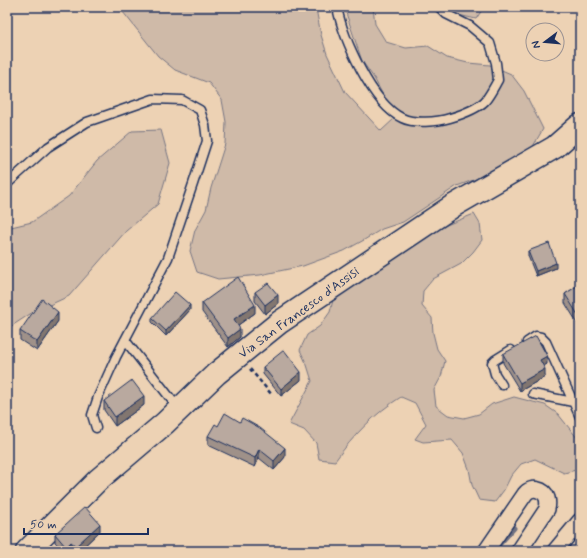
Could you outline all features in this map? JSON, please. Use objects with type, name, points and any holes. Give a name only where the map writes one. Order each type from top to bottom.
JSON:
[{"type":"main road","name":"Via San Francesco d'Assisi","points":[[27,551],[93,485],[166,422],[239,355],[280,322],[453,206],[555,147],[580,126]]},
{"type":"street","points":[[486,551],[527,491],[536,489],[547,497],[547,509],[519,551]]},
{"type":"street","points":[[555,551],[580,521]]},
{"type":"lane","points":[[337,7],[348,44],[365,79],[386,106],[402,118],[418,121],[439,121],[464,113],[485,101],[498,80],[496,63],[490,43],[470,26],[446,14],[439,7]]},
{"type":"lane","points":[[7,184],[48,147],[87,122],[153,99],[182,100],[200,110],[205,125],[207,141],[193,184],[168,258],[125,340],[98,397],[92,415],[96,428]]},
{"type":"lane","points":[[502,385],[495,374],[492,364],[495,360],[536,336],[541,337],[546,342],[580,417]]},
{"type":"lane","points":[[125,340],[179,409]]},
{"type":"lane","points":[[534,394],[573,402]]},
{"type":"path","points":[[247,366],[272,395]]},
{"type":"shaded area","points":[[119,7],[317,7],[321,35],[327,54],[345,92],[381,131],[395,118],[374,78],[362,61],[344,7],[373,7],[375,24],[386,42],[406,48],[428,46],[447,58],[468,63],[490,65],[511,74],[524,91],[543,129],[532,148],[476,179],[457,186],[403,222],[382,229],[344,251],[303,266],[260,275],[218,279],[197,272],[190,251],[195,230],[206,210],[211,188],[225,144],[226,122],[222,100],[209,83],[175,70],[158,56]]},
{"type":"shaded area","points":[[448,7],[484,7],[476,19],[454,14]]},
{"type":"shaded area","points":[[161,130],[170,163],[158,204],[126,231],[69,296],[30,314],[7,329],[7,228],[32,222],[69,196],[97,161],[132,131]]},
{"type":"shaded area","points":[[474,214],[480,224],[482,240],[461,264],[433,279],[423,291],[422,306],[432,318],[433,333],[437,349],[445,361],[441,377],[434,390],[436,406],[448,415],[464,418],[479,414],[492,404],[514,397],[545,405],[558,414],[578,439],[580,445],[580,469],[564,473],[535,459],[521,464],[511,476],[504,490],[495,502],[479,500],[472,485],[469,469],[463,453],[452,440],[423,442],[415,439],[426,424],[415,403],[401,397],[373,418],[349,443],[335,461],[319,459],[316,443],[304,430],[289,424],[312,381],[300,350],[307,335],[320,326],[330,312],[334,296],[384,259],[444,226]]},
{"type":"building","points":[[549,243],[556,263],[536,271],[528,251]]},
{"type":"building","points":[[238,277],[255,305],[234,319],[240,329],[228,338],[202,303]]},
{"type":"building","points":[[268,283],[278,295],[265,305],[255,292]]},
{"type":"building","points":[[580,284],[580,318],[565,294]]},
{"type":"building","points":[[175,292],[190,305],[166,331],[152,318]]},
{"type":"building","points":[[42,299],[58,312],[37,342],[20,331]]},
{"type":"building","points":[[536,336],[547,356],[540,360],[545,369],[520,383],[503,354]]},
{"type":"building","points":[[284,350],[301,372],[281,389],[263,367]]},
{"type":"building","points":[[132,380],[144,396],[115,417],[104,401]]},
{"type":"building","points":[[225,413],[240,422],[242,418],[260,428],[285,448],[274,461],[259,449],[255,458],[208,436],[215,424],[218,426]]},
{"type":"building","points":[[85,507],[100,524],[76,546],[71,542],[66,547],[55,534]]},
{"type":"waterway","points":[[496,548],[514,528]]}]
